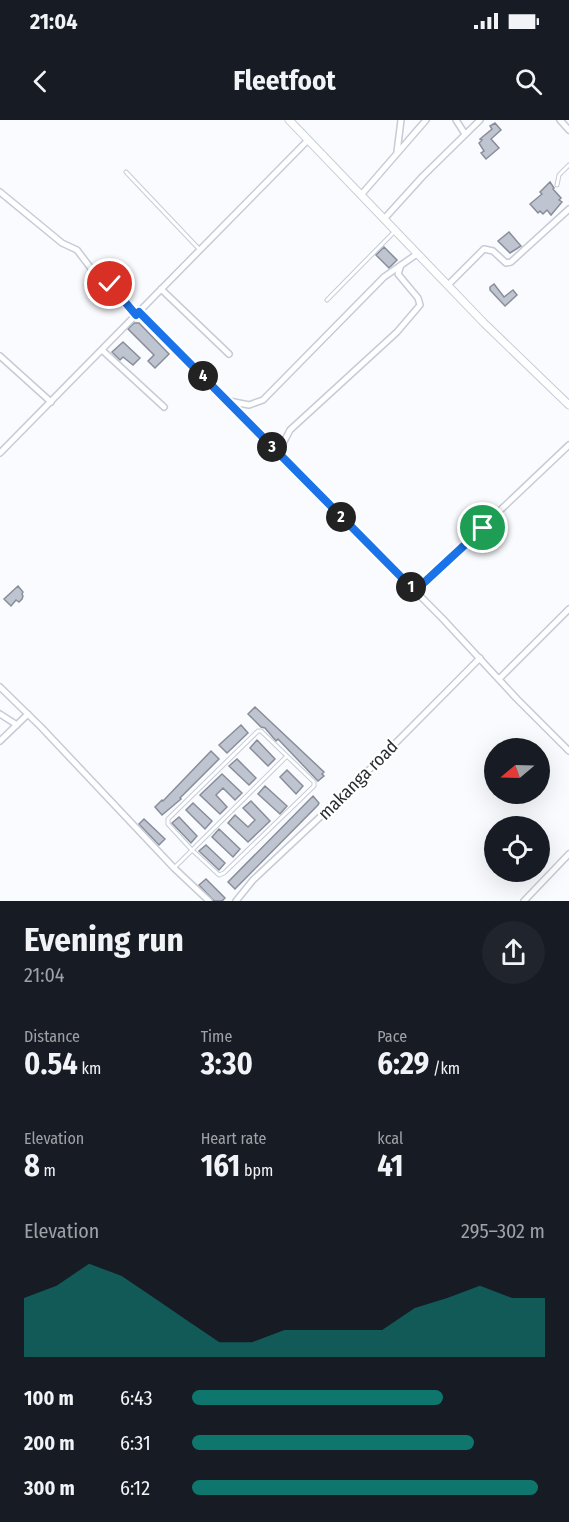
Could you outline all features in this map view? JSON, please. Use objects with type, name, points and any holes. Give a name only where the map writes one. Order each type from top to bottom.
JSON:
[{"type":"street","points":[[289,120],[417,254],[569,405]]},
{"type":"street","points":[[396,154],[401,120]]},
{"type":"street","points":[[361,195],[426,120]]},
{"type":"street","points":[[456,120],[465,134]]},
{"type":"street","points":[[384,219],[423,176],[480,120]]},
{"type":"street","points":[[560,120],[569,130]]},
{"type":"street","points":[[0,453],[3,445],[51,402],[308,140]]},
{"type":"street","points":[[0,192],[62,243],[77,250],[96,275],[110,284],[227,401],[569,751]]},
{"type":"street","points":[[448,285],[484,249],[493,251],[506,264],[511,262],[569,209]]},
{"type":"street","points":[[227,401],[249,405],[263,400],[384,277],[417,254]]},
{"type":"street","points":[[278,453],[290,430],[396,332],[420,305],[418,298],[398,274],[400,265]]},
{"type":"street","points":[[161,289],[229,354]]},
{"type":"street","points":[[102,350],[164,407]]},
{"type":"street","points":[[0,356],[51,402]]},
{"type":"street","points":[[415,591],[569,446]]},
{"type":"street","points":[[499,679],[569,609]]},
{"type":"street","name":"makanga road","points":[[236,901],[253,880],[353,786],[480,658]]},
{"type":"street","points":[[0,687],[174,868],[209,901]]},
{"type":"street","points":[[0,714],[17,725]]},
{"type":"street","points":[[0,741],[28,714]]},
{"type":"street","points":[[524,901],[569,854]]},
{"type":"lane","points":[[557,185],[559,175],[569,165]]},
{"type":"lane","points":[[126,172],[200,250]]},
{"type":"lane","points":[[327,300],[395,231]]},
{"type":"lane","points":[[261,731],[314,782],[314,786],[224,873],[219,875],[191,849],[168,824],[168,819],[256,732],[261,731]]},
{"type":"lane","points":[[174,868],[287,756]]},
{"type":"building","points":[[495,123],[501,130],[491,139],[499,148],[486,159],[481,153],[484,151],[479,143],[482,140],[480,139],[492,129],[490,126]]},
{"type":"building","points":[[550,182],[562,202],[551,215],[547,210],[543,214],[540,211],[538,213],[530,204],[542,194],[540,192]]},
{"type":"building","points":[[509,232],[521,246],[510,253],[498,241]]},
{"type":"building","points":[[384,247],[397,260],[389,268],[376,255]]},
{"type":"building","points":[[494,284],[504,297],[513,290],[517,295],[505,306],[490,290]]},
{"type":"building","points":[[134,323],[139,323],[169,354],[155,368],[148,361],[154,355],[128,329]]},
{"type":"building","points":[[123,342],[140,358],[133,365],[123,357],[120,360],[112,352]]},
{"type":"building","points":[[18,586],[23,592],[22,599],[19,602],[16,600],[11,606],[4,599]]},
{"type":"building","points":[[255,707],[324,772],[322,774],[324,776],[318,781],[278,739],[276,741],[265,728],[261,727],[248,714]]},
{"type":"building","points":[[241,725],[248,733],[227,753],[219,745]]},
{"type":"building","points":[[257,740],[275,759],[268,766],[250,748]]},
{"type":"building","points":[[211,751],[219,759],[181,799],[162,815],[155,807]]},
{"type":"building","points":[[237,759],[256,778],[249,785],[229,766]]},
{"type":"building","points":[[287,770],[303,786],[296,794],[280,777]]},
{"type":"building","points":[[222,774],[242,793],[235,800],[223,788],[216,795],[227,807],[220,814],[200,795]]},
{"type":"building","points":[[265,786],[287,806],[280,814],[258,794]]},
{"type":"building","points":[[313,796],[319,803],[318,805],[235,889],[228,882]]},
{"type":"building","points":[[251,801],[270,821],[248,842],[228,823],[235,815],[248,827],[255,820],[243,808]]},
{"type":"building","points":[[193,803],[212,821],[205,829],[186,810]]},
{"type":"building","points":[[179,817],[197,836],[191,843],[172,823]]},
{"type":"building","points":[[144,819],[165,839],[159,845],[139,824]]},
{"type":"building","points":[[219,829],[240,849],[233,857],[212,837]]},
{"type":"building","points":[[206,845],[225,863],[219,870],[199,851]]},
{"type":"building","points":[[206,879],[225,898],[222,901],[214,901],[199,885]]},
{"type":"route","points":[[110,284],[136,315],[139,312],[415,591],[483,528]]}]
